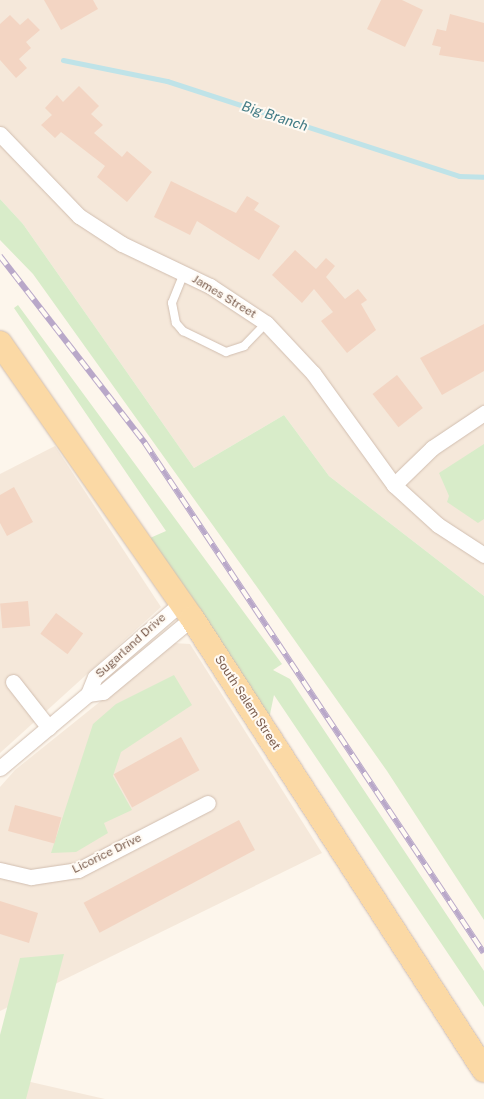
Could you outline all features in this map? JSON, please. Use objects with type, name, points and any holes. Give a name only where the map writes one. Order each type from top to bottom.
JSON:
[{"type":"main road","name":"South Salem Street","points":[[0,343],[186,611],[484,1070]]},
{"type":"street","name":"James Street","points":[[0,134],[79,216],[122,244],[184,273],[266,323],[313,373],[394,485],[438,525],[484,555]]},
{"type":"street","points":[[394,485],[432,448],[484,413]]},
{"type":"street","name":"Sugarland Drive","points":[[0,768],[88,694],[104,692],[186,611]]},
{"type":"street","points":[[13,682],[49,728]]},
{"type":"street","name":"Licorice Drive","points":[[0,870],[31,877],[78,870],[208,803]]},
{"type":"lane","points":[[184,273],[172,303],[176,323],[184,331],[226,352],[244,346],[266,323]]},
{"type":"shaded area","points":[[0,0],[484,0],[484,596],[329,476],[284,415],[194,468],[23,224],[0,199]]},
{"type":"shaded area","points":[[55,446],[161,607],[0,753],[0,474]]},
{"type":"shaded area","points":[[173,643],[190,644],[322,853],[0,1011],[0,787],[15,770]]},
{"type":"shaded area","points":[[0,1075],[105,1099],[0,1099]]},
{"type":"green space","points":[[0,199],[23,224],[194,468],[284,415],[329,476],[484,596],[484,920],[387,771],[252,580],[33,274],[0,240]]},
{"type":"green space","points":[[18,305],[282,664],[273,670],[290,679],[484,971],[484,1007],[274,695],[269,719],[150,538],[166,531],[14,308]]},
{"type":"green space","points":[[484,444],[484,519],[478,523],[447,502],[449,496],[439,473]]},
{"type":"green space","points":[[174,675],[192,705],[121,752],[113,776],[132,810],[104,823],[108,833],[76,852],[51,853],[93,724],[116,704]]},
{"type":"green space","points":[[64,954],[26,1099],[0,1099],[0,1035],[20,958]]},
{"type":"building","points":[[44,0],[93,0],[98,9],[61,30]]},
{"type":"building","points":[[381,0],[402,0],[423,10],[405,47],[367,29]]},
{"type":"building","points":[[450,14],[484,23],[484,62],[439,55],[441,47],[432,45],[437,29],[446,31]]},
{"type":"building","points":[[10,15],[20,25],[28,18],[40,30],[26,42],[31,48],[19,59],[27,68],[16,78],[0,60],[0,24]]},
{"type":"building","points":[[79,86],[99,106],[91,114],[103,125],[94,133],[122,157],[127,151],[152,172],[127,202],[97,177],[105,166],[61,132],[55,138],[41,125],[52,115],[45,108],[57,95],[63,102]]},
{"type":"building","points":[[171,181],[236,213],[247,196],[259,203],[254,210],[280,226],[259,260],[197,221],[190,235],[154,217]]},
{"type":"building","points":[[295,250],[316,269],[326,258],[335,266],[326,277],[345,299],[358,289],[367,300],[361,304],[376,330],[347,353],[321,321],[333,312],[314,289],[302,303],[272,275]]},
{"type":"building","points":[[484,324],[484,371],[442,395],[420,358]]},
{"type":"building","points":[[397,375],[423,408],[398,427],[373,394]]},
{"type":"building","points":[[14,487],[33,522],[7,536],[0,523],[0,495]]},
{"type":"building","points":[[28,601],[30,626],[2,628],[0,603]]},
{"type":"building","points":[[56,613],[83,633],[68,654],[40,634]]},
{"type":"building","points":[[181,737],[199,770],[132,808],[114,774]]},
{"type":"building","points":[[15,805],[61,817],[54,844],[8,831]]},
{"type":"building","points":[[239,820],[255,850],[100,933],[84,903]]},
{"type":"building","points":[[0,901],[38,913],[29,943],[0,934]]},
{"type":"waterway","name":"Big Branch","points":[[63,60],[167,81],[459,176],[484,177]]},
{"type":"railway","points":[[0,256],[145,443],[484,953]]}]
